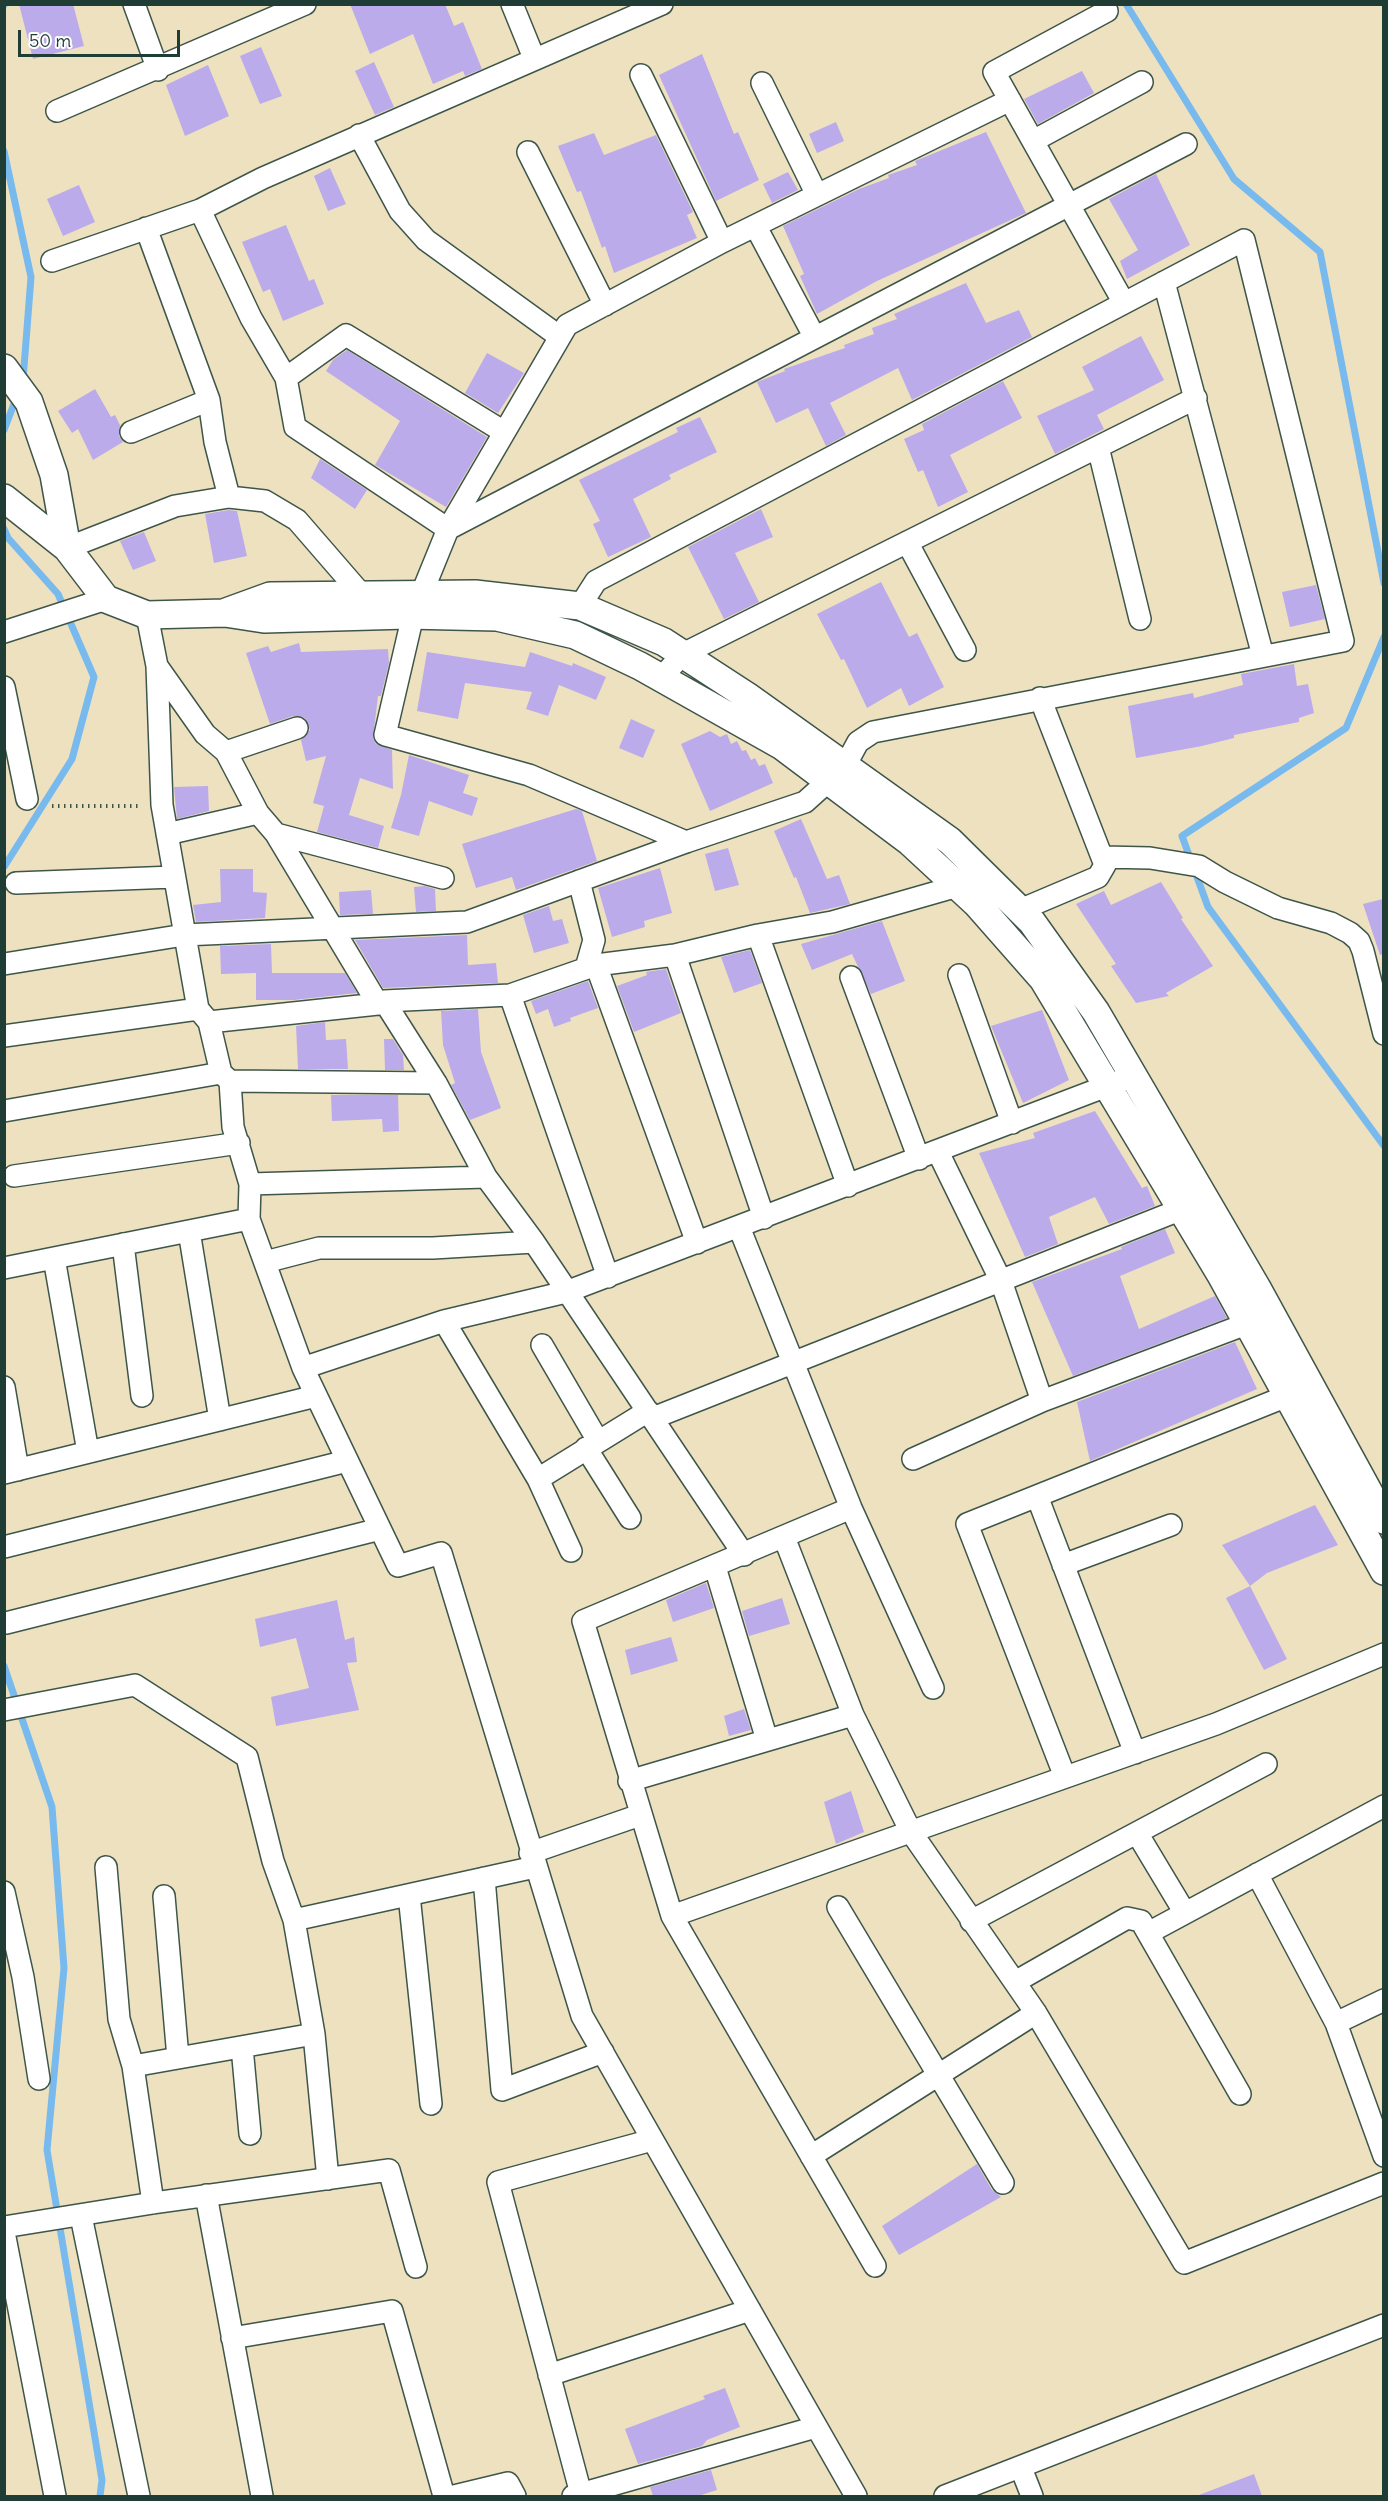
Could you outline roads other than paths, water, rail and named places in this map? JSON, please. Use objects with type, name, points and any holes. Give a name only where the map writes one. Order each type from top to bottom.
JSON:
[{"type":"street","points":[[134,4],[158,70]]},
{"type":"street","points":[[57,111],[158,70],[305,4]]},
{"type":"street","points":[[512,4],[534,58]]},
{"type":"street","points":[[52,261],[200,210],[263,178],[359,135],[662,4]]},
{"type":"street","points":[[1107,11],[994,72],[1124,303]]},
{"type":"street","points":[[641,75],[722,242]]},
{"type":"street","points":[[1034,141],[1142,82]]},
{"type":"street","points":[[762,83],[816,195]]},
{"type":"street","points":[[686,842],[529,775],[385,735],[417,605],[448,529],[567,325],[722,242],[1010,100]]},
{"type":"street","points":[[359,135],[400,211],[426,240],[560,337]]},
{"type":"street","points":[[448,529],[814,336],[1186,144]]},
{"type":"street","points":[[528,152],[605,305]]},
{"type":"street","points":[[200,210],[251,318],[285,378],[295,427],[448,529]]},
{"type":"street","points":[[756,227],[814,336]]},
{"type":"street","points":[[146,228],[209,400],[215,442],[230,497]]},
{"type":"street","points":[[4,964],[184,934],[467,922],[686,842],[805,802],[837,774],[858,742],[873,732],[1343,641],[1244,240],[596,581],[580,606]]},
{"type":"street","points":[[1164,282],[1263,656]]},
{"type":"street","points":[[285,378],[346,335],[504,432]]},
{"type":"street","points":[[4,368],[29,402],[54,475],[67,548]]},
{"type":"street","points":[[661,678],[683,654],[1196,398]]},
{"type":"street","points":[[131,432],[209,400]]},
{"type":"street","points":[[1098,447],[1140,620]]},
{"type":"street","points":[[67,548],[175,506],[230,497],[265,501],[297,520],[362,595]]},
{"type":"street","points":[[6,499],[67,548],[106,599],[147,615],[225,613],[264,620],[417,605],[475,594],[580,606],[664,642],[683,654],[837,774],[958,885],[1043,979],[1249,1323],[1299,1391],[1383,1520]]},
{"type":"street","points":[[907,542],[965,650]]},
{"type":"street","points":[[225,613],[270,596],[362,595],[497,617],[575,635],[661,678],[837,774],[950,841],[1032,922],[1096,1012],[1133,1076],[1299,1391],[1383,1571]]},
{"type":"street","points":[[4,632],[106,599]]},
{"type":"street","points":[[147,615],[157,666],[162,806],[184,934],[203,1015],[226,1077],[233,1127],[250,1184],[249,1219],[303,1368],[398,1566],[441,1553],[582,2016],[856,2496]]},
{"type":"street","points":[[157,666],[205,734],[226,752],[258,813],[276,834],[331,929],[436,1083],[486,1177],[534,1242],[744,1555]]},
{"type":"street","points":[[4,687],[27,799]]},
{"type":"street","points":[[1020,910],[1098,878],[1105,865],[1104,857],[1040,698]]},
{"type":"street","points":[[226,752],[297,728]]},
{"type":"street","points":[[167,834],[258,813]]},
{"type":"street","points":[[276,834],[443,878]]},
{"type":"street","points":[[1104,857],[1194,864],[1278,908],[1331,923],[1350,933],[1359,941],[1363,951],[1383,1034]]},
{"type":"street","points":[[16,883],[174,877]]},
{"type":"street","points":[[579,881],[594,940],[586,968],[675,955],[758,934],[832,922],[958,885]]},
{"type":"street","points":[[758,934],[848,1186]]},
{"type":"street","points":[[675,955],[764,1218]]},
{"type":"street","points":[[4,1036],[203,1015],[510,995],[596,965]]},
{"type":"street","points":[[596,965],[697,1243]]},
{"type":"street","points":[[959,975],[1012,1123]]},
{"type":"street","points":[[851,977],[928,1156],[1001,1281],[1042,1401]]},
{"type":"street","points":[[510,995],[608,1277]]},
{"type":"street","points":[[303,1368],[444,1321],[566,1292],[1133,1076]]},
{"type":"street","points":[[4,1112],[226,1077],[436,1083]]},
{"type":"street","points":[[14,1176],[239,1143]]},
{"type":"street","points":[[250,1184],[486,1177]]},
{"type":"street","points":[[538,1479],[592,1445],[650,1415],[793,1363],[1182,1209]]},
{"type":"street","points":[[4,1268],[249,1219]]},
{"type":"street","points":[[739,1227],[851,1508],[933,1688]]},
{"type":"street","points":[[189,1231],[220,1420]]},
{"type":"street","points":[[265,1262],[319,1248],[432,1248],[534,1242]]},
{"type":"street","points":[[123,1244],[142,1396]]},
{"type":"street","points":[[54,1258],[88,1452]]},
{"type":"street","points":[[444,1321],[538,1479],[571,1551]]},
{"type":"street","points":[[913,1459],[1042,1401],[1249,1323]]},
{"type":"street","points":[[542,1345],[630,1518]]},
{"type":"street","points":[[4,1387],[11,1472],[316,1396]]},
{"type":"street","points":[[1065,1777],[967,1524],[1299,1391]]},
{"type":"street","points":[[4,1547],[347,1461]]},
{"type":"street","points":[[1037,1496],[1135,1753]]},
{"type":"street","points":[[851,1508],[584,1621],[629,1780],[672,1916],[875,2266]]},
{"type":"street","points":[[1063,1565],[1171,1525]]},
{"type":"street","points":[[6,1623],[380,1529]]},
{"type":"street","points":[[784,1538],[853,1715],[911,1832],[1036,2013],[1184,2263],[1383,2183]]},
{"type":"street","points":[[715,1567],[767,1740]]},
{"type":"street","points":[[672,1916],[1216,1724],[1383,1654]]},
{"type":"street","points":[[14,1708],[135,1685],[247,1757],[273,1861],[294,1920],[314,2034],[328,2179]]},
{"type":"street","points":[[629,1780],[853,1715]]},
{"type":"street","points":[[971,1921],[1266,1764]]},
{"type":"street","points":[[1150,1932],[1383,1806]]},
{"type":"street","points":[[294,1920],[484,1878],[640,1815]]},
{"type":"street","points":[[1137,1833],[1185,1913]]},
{"type":"street","points":[[106,1867],[119,2019],[133,2066],[153,2203]]},
{"type":"street","points":[[1257,1875],[1336,2023],[1383,2156]]},
{"type":"street","points":[[484,1878],[502,2090],[603,2052]]},
{"type":"street","points":[[4,1892],[23,1977],[39,2079]]},
{"type":"street","points":[[409,1895],[431,2104]]},
{"type":"street","points":[[164,1896],[178,2058]]},
{"type":"street","points":[[838,1908],[1003,2183]]},
{"type":"street","points":[[1015,1982],[1127,1918],[1141,1921],[1150,1932],[1240,2094]]},
{"type":"street","points":[[1336,2023],[1383,2000]]},
{"type":"street","points":[[811,2156],[1036,2013]]},
{"type":"street","points":[[133,2066],[314,2034]]},
{"type":"street","points":[[242,2047],[250,2134]]},
{"type":"street","points":[[652,2140],[498,2182],[549,2375],[577,2495],[633,2488],[816,2427]]},
{"type":"street","points":[[55,2496],[4,2229],[153,2203],[389,2170],[416,2267]]},
{"type":"street","points":[[206,2195],[262,2496]]},
{"type":"street","points":[[70,2217],[139,2496]]},
{"type":"street","points":[[549,2375],[750,2310]]},
{"type":"street","points":[[232,2338],[392,2311],[444,2496]]},
{"type":"street","points":[[945,2496],[1383,2325]]},
{"type":"street","points":[[1021,2468],[1032,2496]]},
{"type":"street","points":[[454,2496],[508,2483],[515,2496]]},
{"type":"waterway","points":[[1126,4],[1234,179],[1320,252],[1384,583]]},
{"type":"waterway","points":[[4,151],[31,277],[23,380]]},
{"type":"waterway","points":[[4,430],[17,396]]},
{"type":"waterway","points":[[4,529],[8,538],[58,594],[94,677],[72,759],[4,867]]},
{"type":"waterway","points":[[1384,637],[1346,728],[1182,836],[1208,907],[1384,1146]]},
{"type":"waterway","points":[[4,1666],[52,1807],[64,1968],[47,2150],[102,2480],[100,2496]]}]
